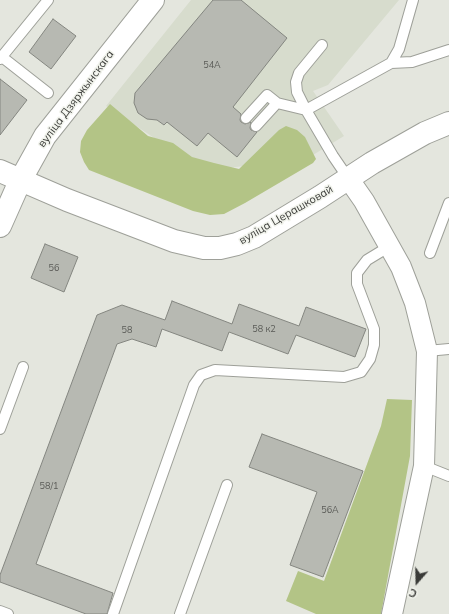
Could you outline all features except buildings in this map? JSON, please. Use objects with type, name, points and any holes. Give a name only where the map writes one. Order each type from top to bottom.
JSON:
[{"type":"street","name":"вуліца Дзяржынскага","points":[[0,226],[20,181],[45,136],[152,0]]},
{"type":"street","name":"вуліца Церашковай","points":[[0,171],[20,181],[174,241],[204,248],[220,248],[237,244],[254,237],[390,152],[449,123]]},
{"type":"street","points":[[348,178],[364,201],[401,267],[415,303],[427,351],[424,466],[392,614]]},
{"type":"lane","points":[[48,0],[1,58],[48,93]]},
{"type":"lane","points":[[391,63],[399,49],[413,0]]},
{"type":"lane","points":[[322,45],[299,73],[296,82],[297,92],[333,156],[348,178]]},
{"type":"lane","points":[[246,118],[267,95],[277,103],[306,110],[391,63],[412,62],[449,50]]},
{"type":"lane","points":[[256,126],[277,103]]},
{"type":"lane","points":[[430,253],[449,203]]},
{"type":"lane","points":[[113,614],[194,385],[202,375],[215,370],[344,377],[361,372],[370,359],[374,345],[374,329],[357,284],[357,273],[367,260],[390,246]]},
{"type":"lane","points":[[427,351],[449,349]]},
{"type":"lane","points":[[0,429],[23,367]]},
{"type":"lane","points":[[424,466],[449,476]]},
{"type":"lane","points":[[180,614],[227,485]]},
{"type":"lane","points":[[0,611],[8,614]]},
{"type":"shaded area","points":[[191,0],[399,0],[328,85],[313,91],[344,136],[308,158],[204,171],[106,106]]},
{"type":"green space","points":[[110,104],[148,136],[173,143],[192,157],[214,163],[239,169],[279,130],[286,126],[297,130],[305,137],[316,159],[313,163],[224,214],[210,215],[193,211],[89,170],[80,152],[81,141],[87,130]]},
{"type":"green space","points":[[387,399],[412,400],[410,456],[381,614],[316,614],[286,601],[298,571],[324,581],[381,426]]}]
